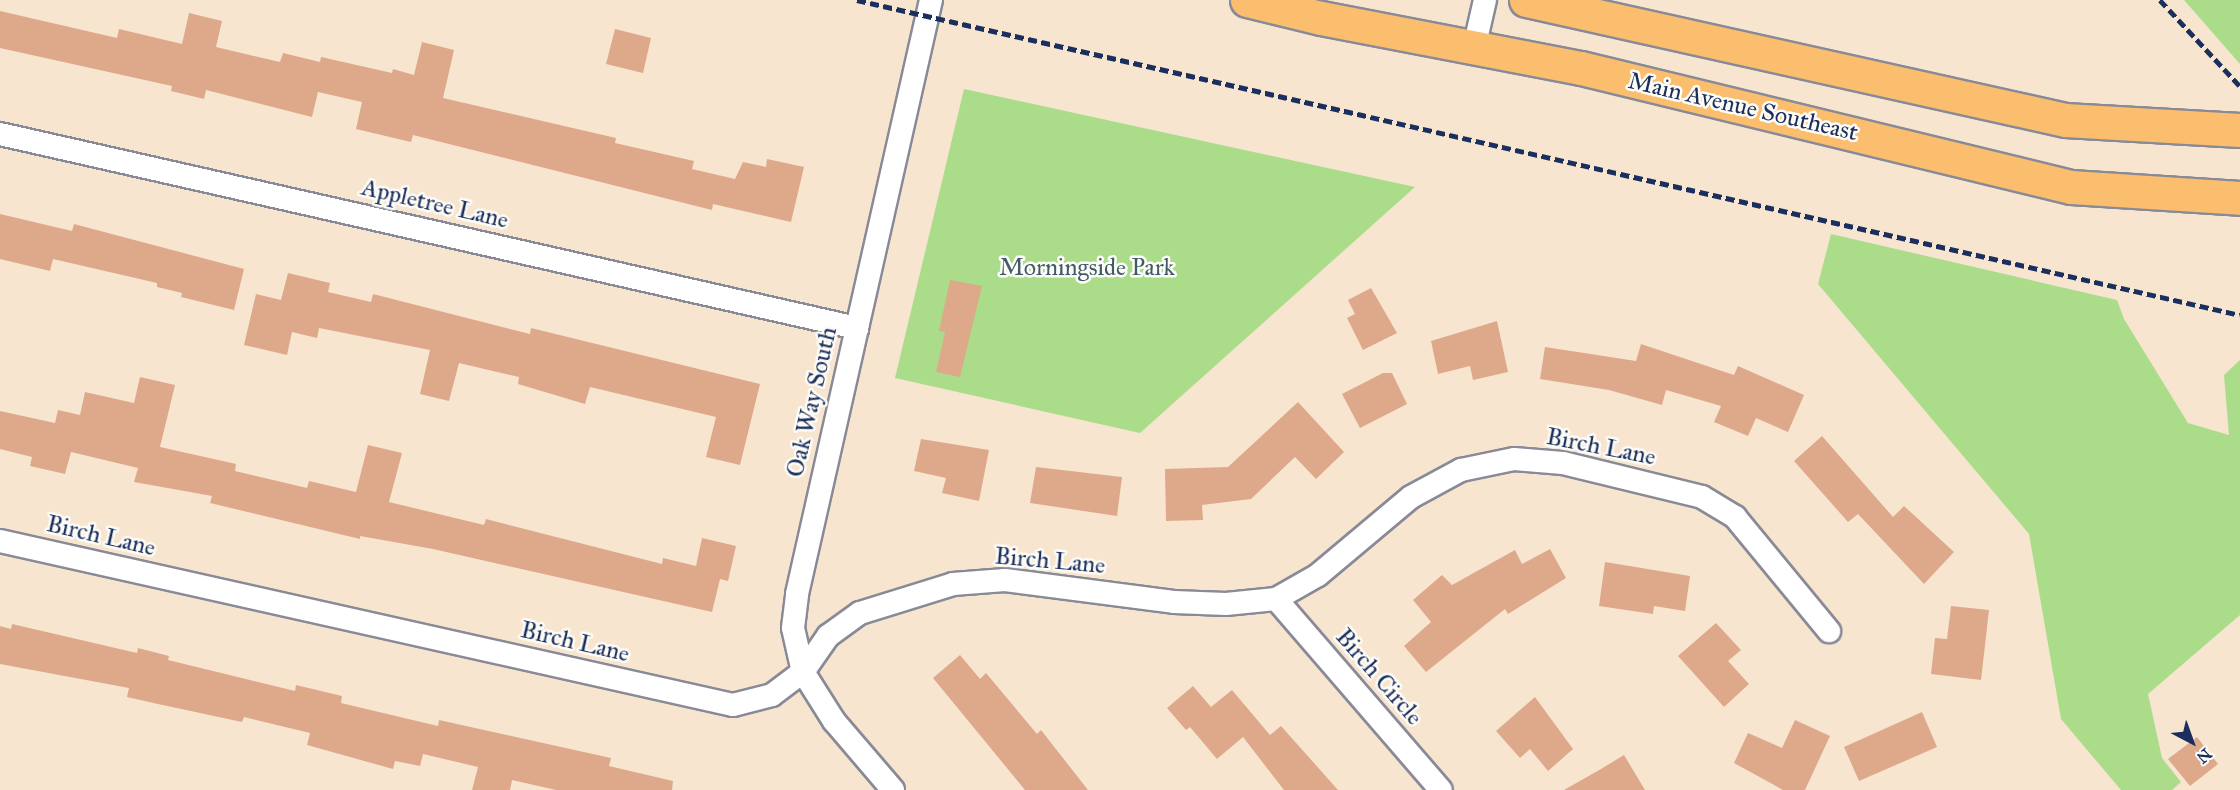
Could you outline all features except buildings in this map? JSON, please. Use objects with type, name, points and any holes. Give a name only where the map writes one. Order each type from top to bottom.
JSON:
[{"type":"main road","name":"Main Avenue Southeast","points":[[1247,0],[1581,68],[2071,187],[2240,198]]},
{"type":"main road","points":[[1526,0],[2065,120],[2240,130]]},
{"type":"street","name":"Oak Way South","points":[[893,790],[834,721],[803,672],[793,628],[797,594],[931,0]]},
{"type":"street","points":[[1474,48],[1485,0]]},
{"type":"street","name":"Appletree Lane","points":[[0,134],[857,328]]},
{"type":"street","name":"Birch Lane","points":[[0,541],[733,705],[772,695],[803,672],[828,636],[860,614],[953,584],[1005,580],[1216,604],[1276,598],[1318,575],[1411,497],[1461,470],[1514,459],[1563,462],[1702,497],[1735,517],[1829,631]]},
{"type":"street","name":"Birch Circle","points":[[1276,598],[1441,790]]},
{"type":"green space","points":[[2184,0],[2240,0],[2240,64]]},
{"type":"green space","name":"Morningside Park","points":[[964,89],[1415,187],[1140,433],[895,378]]},
{"type":"green space","points":[[1831,234],[2117,300],[2124,319],[2188,423],[2229,435],[2224,375],[2240,360],[2240,615],[2148,694],[2162,758],[2181,782],[2172,790],[2121,790],[2061,719],[2029,534],[1818,284]]},
{"type":"railway","points":[[857,0],[2240,315]]},
{"type":"railway","points":[[2160,0],[2240,86]]}]
